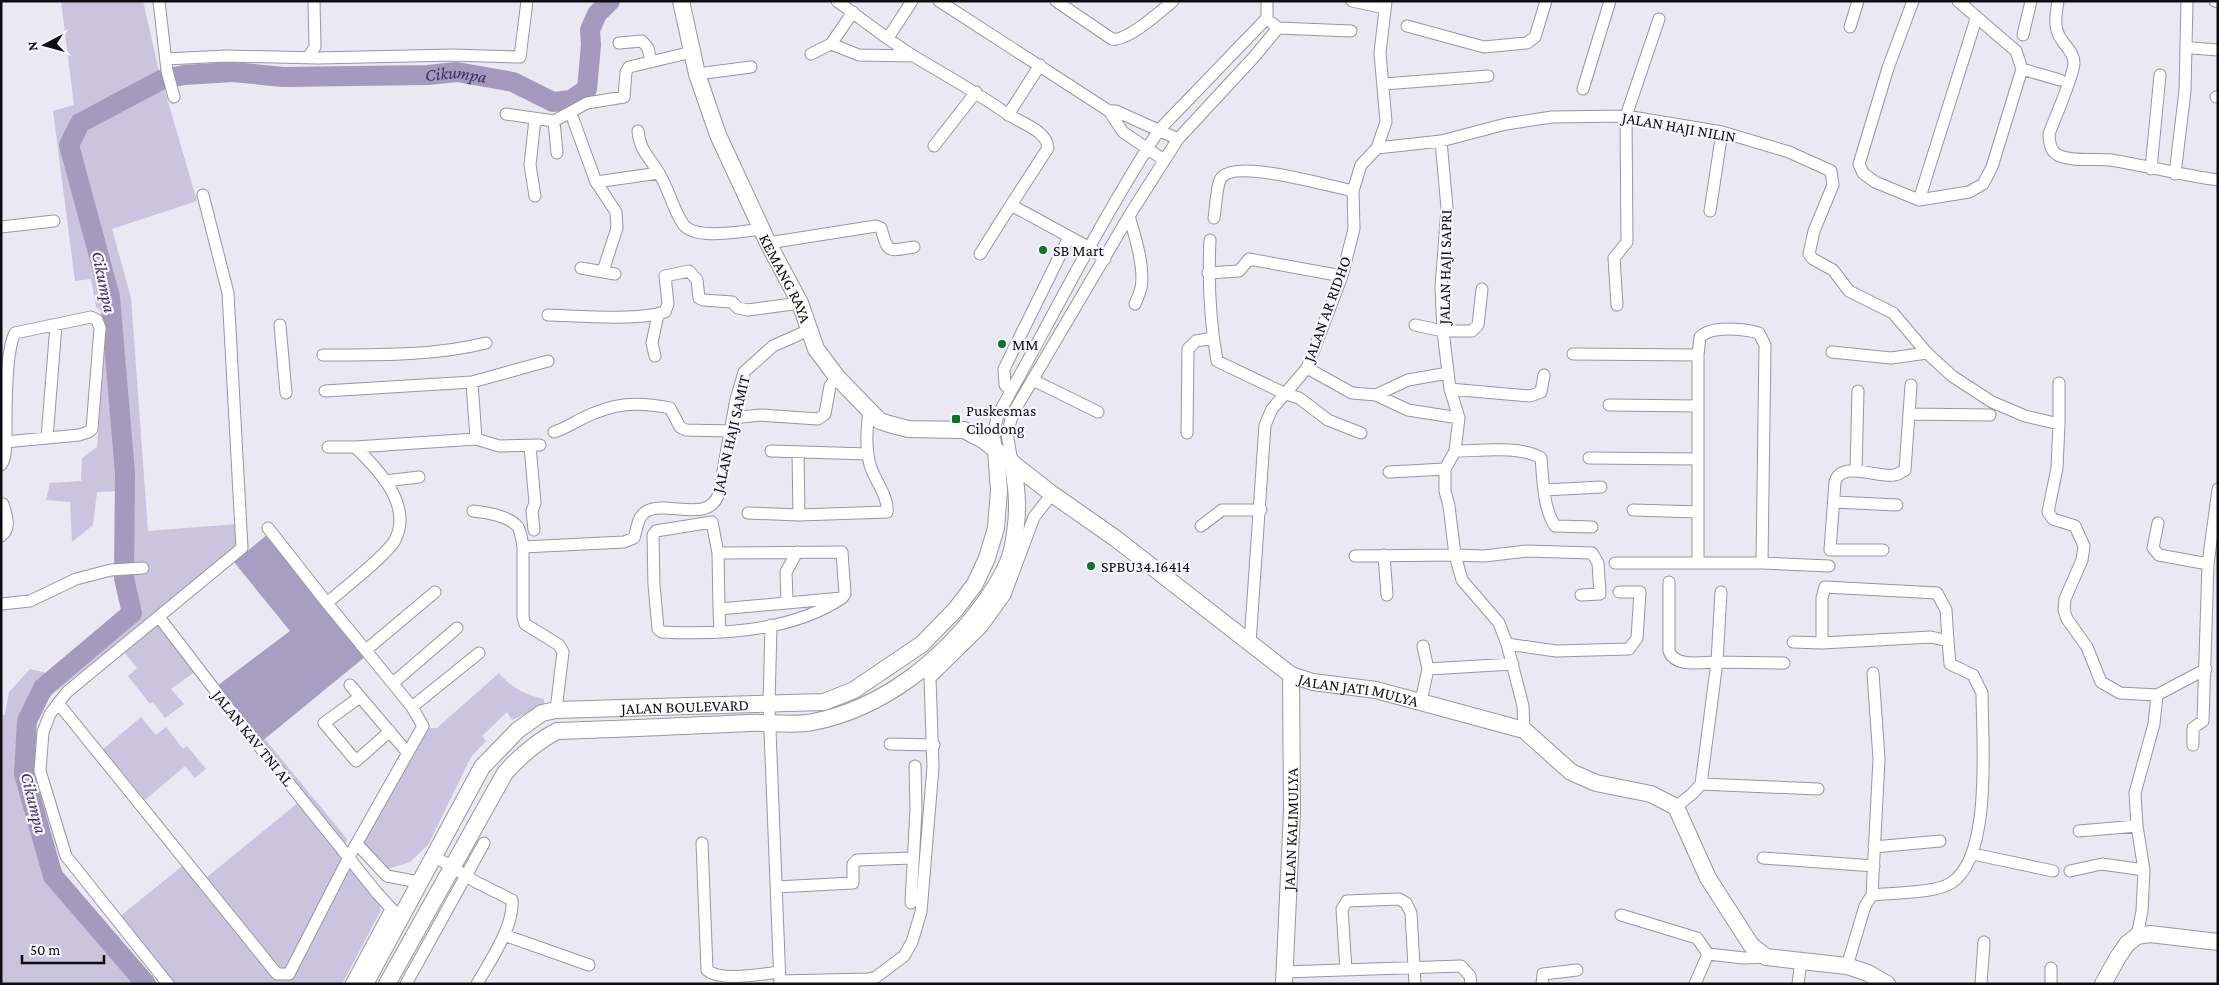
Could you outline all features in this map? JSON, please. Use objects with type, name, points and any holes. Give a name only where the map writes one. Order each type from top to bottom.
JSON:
[{"type":"main road","name":"KEMANG RAYA","points":[[681,1],[697,74],[718,135],[765,236],[800,303],[820,356],[837,377],[880,420],[898,428],[964,430],[983,440],[996,451]]},
{"type":"main road","name":"JALAN JATI MULYA","points":[[996,451],[1052,494],[1115,538],[1291,675],[1313,682],[1376,690],[1524,730],[1571,772],[1596,783],[1651,794],[1676,807]]},
{"type":"main road","name":"JALAN BOULEVARD","points":[[365,984],[396,913],[419,882],[482,767],[518,730],[542,713],[556,710],[824,702],[854,690],[922,644],[956,609],[975,584],[987,558],[996,528],[999,490],[996,451]]},
{"type":"main road","name":"JALAN BOULEVARD","points":[[387,984],[458,870],[505,772],[519,756],[537,741],[557,731],[770,722],[812,723],[857,710],[928,673],[944,651],[974,617],[999,582],[1013,546],[1017,510],[1018,491],[1012,462]]},
{"type":"main road","points":[[1018,491],[1025,485],[1037,482]]},
{"type":"main road","name":"JALAN KALIMULYA","points":[[1284,978],[1292,811],[1291,675]]},
{"type":"main road","points":[[1676,807],[1708,878],[1751,945],[1766,957],[1847,966],[1868,973],[1887,984]]},
{"type":"main road","points":[[2103,984],[2127,944],[2137,936],[2150,934],[2218,942]]},
{"type":"street","points":[[158,1],[166,65],[174,97]]},
{"type":"street","points":[[309,56],[315,47],[314,1]]},
{"type":"street","points":[[166,65],[226,56],[309,56],[318,58],[453,55],[520,57],[526,1]]},
{"type":"street","points":[[837,1],[914,56],[976,92],[1043,135],[1047,141],[1048,148],[980,254]]},
{"type":"street","points":[[888,38],[912,1]]},
{"type":"street","points":[[939,1],[1109,111],[1123,132],[1146,150],[1164,160]]},
{"type":"street","points":[[1056,1],[1112,39],[1117,40],[1130,34],[1173,1]]},
{"type":"street","points":[[996,451],[994,430],[998,415],[1146,150],[1159,130],[1267,18],[1267,1]]},
{"type":"street","points":[[1352,1],[1385,4]]},
{"type":"street","points":[[1584,89],[1610,1]]},
{"type":"street","points":[[1850,27],[1858,1]]},
{"type":"street","points":[[1913,1],[1888,68],[1859,164],[1863,173],[1875,182],[1919,200],[1969,192],[1983,184],[1992,167],[2022,68],[2016,51],[1976,19],[1958,1]]},
{"type":"street","points":[[2023,35],[2031,1]]},
{"type":"street","points":[[2058,1],[2055,19],[2056,29],[2070,52],[2074,64],[2049,134],[2049,143],[2053,151],[2059,156],[2069,158],[2112,160],[2175,174],[2218,180]]},
{"type":"street","points":[[2175,174],[2185,91],[2187,1]]},
{"type":"street","points":[[1407,26],[1484,47],[1527,44],[1535,37],[1543,2]]},
{"type":"street","name":"JALAN AR RIDHO","points":[[1250,643],[1265,425],[1272,409],[1307,368],[1342,276],[1354,229],[1353,191],[1361,165],[1377,148],[1386,122],[1380,52],[1385,4]]},
{"type":"street","points":[[811,54],[832,44],[853,12]]},
{"type":"street","points":[[1267,18],[1278,28],[1351,31]]},
{"type":"street","points":[[1617,305],[1614,258],[1627,242],[1626,116],[1659,18]]},
{"type":"street","points":[[1919,200],[1976,19]]},
{"type":"street","points":[[1012,462],[1007,432],[1009,422],[1129,216],[1178,139],[1254,58],[1278,28]]},
{"type":"street","points":[[619,43],[642,41],[648,48],[651,62]]},
{"type":"street","points":[[832,44],[860,55],[914,56]]},
{"type":"street","points":[[2192,48],[2218,50]]},
{"type":"street","points":[[506,114],[554,121],[587,103],[622,98],[625,94],[627,68],[692,52]]},
{"type":"street","points":[[1008,114],[1040,66]]},
{"type":"street","points":[[697,74],[751,67]]},
{"type":"street","points":[[2022,68],[2060,80]]},
{"type":"street","points":[[2151,169],[2160,75]]},
{"type":"street","points":[[1384,84],[1488,76]]},
{"type":"street","points":[[934,146],[976,92]]},
{"type":"street","points":[[1109,111],[1116,110],[1178,139]]},
{"type":"street","name":"JALAN HAJI NILIN","points":[[1377,148],[1441,141],[1506,124],[1552,117],[1626,116],[1722,132],[1788,152],[1831,171],[1833,185],[1814,231],[1809,254],[1813,259],[1833,270],[1849,292],[1893,313],[1927,353]]},
{"type":"street","points":[[535,119],[530,166],[535,196]]},
{"type":"street","points":[[573,119],[596,182],[616,212],[617,228],[603,271]]},
{"type":"street","points":[[554,121],[558,153]]},
{"type":"street","points":[[638,131],[640,148],[659,173],[684,225],[694,231],[765,236],[876,226],[881,228],[885,243],[889,248],[894,250],[914,247]]},
{"type":"street","points":[[1710,211],[1722,132]]},
{"type":"street","name":"JALAN HAJI SAPRI","points":[[1441,141],[1448,208],[1441,288],[1450,388],[1459,418],[1455,451],[1445,469]]},
{"type":"street","points":[[1214,218],[1220,179],[1226,174],[1253,170],[1276,173],[1353,191]]},
{"type":"street","points":[[596,182],[659,173]]},
{"type":"street","points":[[168,984],[66,856],[40,771],[43,732],[50,714],[67,692],[242,548],[228,293],[203,195]]},
{"type":"street","points":[[1011,206],[1090,248],[1104,259]]},
{"type":"street","points":[[1129,216],[1137,243],[1141,271],[1142,288],[1136,304]]},
{"type":"street","points":[[1,227],[54,222]]},
{"type":"street","points":[[1012,390],[1005,385],[1004,369],[1069,237]]},
{"type":"street","points":[[1210,240],[1208,273],[1213,338],[1217,361],[1221,365],[1299,398],[1328,420],[1361,433]]},
{"type":"street","points":[[1208,273],[1239,272],[1249,259],[1342,276]]},
{"type":"street","points":[[581,268],[615,274]]},
{"type":"street","points":[[548,315],[619,316],[665,312],[668,304],[666,276],[689,271],[698,280],[699,298],[703,300],[732,302],[742,310],[800,303]]},
{"type":"street","points":[[1415,325],[1444,331],[1472,331],[1478,325],[1482,289]]},
{"type":"street","points":[[655,356],[652,343],[658,314]]},
{"type":"street","points":[[1,465],[5,457],[4,376],[16,333],[91,317],[97,320],[100,328],[96,400],[94,424],[88,432],[5,442]]},
{"type":"street","points":[[47,438],[56,325]]},
{"type":"street","points":[[280,326],[286,393]]},
{"type":"street","name":"JALAN HAJI SAMIT","points":[[523,547],[624,542],[634,538],[640,517],[652,509],[701,509],[710,506],[717,500],[720,492],[733,418],[742,378],[748,367],[773,346],[809,330]]},
{"type":"street","points":[[1698,563],[1698,355],[1701,335],[1713,331],[1754,332],[1759,333],[1764,341],[1762,563]]},
{"type":"street","points":[[1187,433],[1188,349],[1196,341],[1213,338]]},
{"type":"street","points":[[323,355],[373,355],[461,350],[486,343]]},
{"type":"street","points":[[1832,352],[1891,358],[1927,353],[1952,376],[1992,402],[2025,416],[2059,424]]},
{"type":"street","points":[[1573,354],[1698,355]]},
{"type":"street","points":[[325,392],[472,382],[548,361]]},
{"type":"street","points":[[1307,368],[1352,392],[1376,395],[1408,410],[1459,418]]},
{"type":"street","points":[[1376,395],[1408,380],[1448,373]]},
{"type":"street","points":[[1450,388],[1530,396],[1541,392],[1544,375]]},
{"type":"street","points":[[733,418],[760,415],[818,419],[825,414],[830,386],[837,377]]},
{"type":"street","points":[[1033,380],[1098,412]]},
{"type":"street","points":[[472,382],[476,439]]},
{"type":"street","points":[[2059,382],[2057,468],[2048,512],[2053,519],[2075,526],[2084,546],[2082,560],[2065,599],[2064,610],[2067,619],[2087,647],[2101,682],[2120,694],[2157,696],[2212,670]]},
{"type":"street","points":[[1822,643],[1822,598],[1829,566],[1836,477],[1842,472],[1856,471],[1895,476],[1905,470],[1911,385]]},
{"type":"street","points":[[1856,471],[1858,391]]},
{"type":"street","points":[[554,432],[585,417],[622,404],[634,403],[670,408],[680,427],[686,430],[731,431]]},
{"type":"street","points":[[1609,405],[1698,406]]},
{"type":"street","points":[[748,513],[798,515],[887,512],[886,504],[870,466],[866,437],[869,410]]},
{"type":"street","points":[[1909,414],[1990,416]]},
{"type":"street","points":[[328,447],[476,439],[499,446],[535,445],[535,503],[532,511],[534,530]]},
{"type":"street","points":[[327,603],[395,542],[399,527],[398,506],[385,481],[355,447]]},
{"type":"street","points":[[771,451],[868,454]]},
{"type":"street","points":[[1455,451],[1516,451],[1532,453],[1540,458],[1544,490],[1551,520],[1556,526],[1592,528]]},
{"type":"street","points":[[798,452],[798,515]]},
{"type":"street","points":[[1589,458],[1698,459]]},
{"type":"street","points":[[1389,472],[1445,469],[1445,491],[1449,506],[1455,555],[1462,580],[1499,623],[1507,644],[1524,706],[1524,730]]},
{"type":"street","points":[[385,481],[419,477]]},
{"type":"street","points":[[1544,490],[1601,487]]},
{"type":"street","points":[[2193,745],[2193,728],[2203,721],[2212,670],[2212,613],[2208,564],[2218,489]]},
{"type":"street","points":[[702,843],[707,970],[710,974],[727,977],[779,980],[868,979],[876,976],[904,956],[912,942],[921,912],[934,744],[928,673],[982,627],[1005,595],[1034,517],[1052,494]]},
{"type":"street","points":[[1834,502],[1897,505]]},
{"type":"street","points":[[1,536],[7,529],[8,524],[3,504]]},
{"type":"street","points":[[1017,510],[1034,517]]},
{"type":"street","points":[[1201,526],[1222,510],[1260,510]]},
{"type":"street","points":[[1632,510],[1698,512]]},
{"type":"street","points":[[473,511],[495,515],[519,528],[523,547],[523,617],[525,624],[559,646],[562,652],[556,710]]},
{"type":"street","points":[[718,552],[842,553],[846,592],[842,598],[829,606],[804,617],[771,625],[720,632],[662,632],[658,629],[654,585],[653,536],[656,531],[712,522],[718,552],[720,632]]},
{"type":"street","points":[[2158,523],[2154,548],[2159,555],[2208,564]]},
{"type":"street","points":[[58,703],[276,974],[289,974],[349,856],[423,726],[412,707],[268,528]]},
{"type":"street","points":[[1830,550],[1883,550]]},
{"type":"street","points":[[1355,556],[1484,556],[1527,551],[1592,552],[1598,564],[1600,594],[1580,595]]},
{"type":"street","points":[[787,602],[786,572],[797,552]]},
{"type":"street","points":[[1384,555],[1387,595]]},
{"type":"street","points":[[1615,563],[1762,563],[1829,566]]},
{"type":"street","points":[[1,604],[30,602],[76,579],[111,570],[138,568]]},
{"type":"street","points":[[1670,582],[1669,652],[1671,658],[1678,662],[1784,662]]},
{"type":"street","points":[[1825,587],[1937,593],[1946,610],[1950,664],[1973,675],[1982,693],[1982,811],[1973,854],[1960,876],[1951,884],[1939,888],[1872,896]]},
{"type":"street","points":[[366,650],[435,592]]},
{"type":"street","points":[[1507,644],[1556,651],[1629,649],[1637,638],[1640,592],[1618,592]]},
{"type":"street","points":[[1676,807],[1693,794],[1701,784],[1717,662],[1721,592]]},
{"type":"street","points":[[719,609],[842,598]]},
{"type":"street","name":"JALAN KAV TNI AL","points":[[159,617],[231,711],[396,913]]},
{"type":"street","points":[[771,625],[769,705],[779,980]]},
{"type":"street","points":[[393,683],[457,628]]},
{"type":"street","points":[[1793,642],[1822,643],[1931,637],[1948,641]]},
{"type":"street","points":[[1421,701],[1428,668],[1423,646]]},
{"type":"street","points":[[412,707],[479,653]]},
{"type":"street","points":[[1428,668],[1513,664]]},
{"type":"street","points":[[1847,966],[1865,906],[1872,896],[1879,759],[1873,673]]},
{"type":"street","points":[[350,685],[408,752]]},
{"type":"street","points":[[2137,936],[2142,911],[2144,870],[2137,826],[2135,793],[2154,724],[2157,696]]},
{"type":"street","points":[[360,697],[324,723],[356,761],[390,731]]},
{"type":"street","points":[[890,744],[934,744]]},
{"type":"street","points":[[911,903],[916,809],[915,766]]},
{"type":"street","points":[[1701,784],[1818,789]]},
{"type":"street","points":[[2079,831],[2137,826]]},
{"type":"street","points":[[1874,847],[1940,841]]},
{"type":"street","points":[[406,984],[458,870],[484,843]]},
{"type":"street","points":[[356,844],[387,876],[419,882]]},
{"type":"street","points":[[1973,854],[2053,871]]},
{"type":"street","points":[[434,856],[512,900],[504,935],[477,984]]},
{"type":"street","points":[[776,887],[853,882],[853,864],[857,860],[912,858]]},
{"type":"street","points":[[1763,858],[1874,866]]},
{"type":"street","points":[[2070,871],[2102,864],[2144,870]]},
{"type":"street","points":[[1346,970],[1342,909],[1347,901],[1399,899],[1406,903],[1411,913],[1416,984]]},
{"type":"street","points":[[351,984],[396,913]]},
{"type":"street","points":[[1621,915],[1644,920],[1697,938],[1708,954],[1744,958],[1766,957]]},
{"type":"street","points":[[504,935],[589,965]]},
{"type":"street","points":[[1981,984],[1984,942]]},
{"type":"street","points":[[1695,984],[1708,954]]},
{"type":"street","points":[[1798,984],[1801,961]]},
{"type":"street","points":[[1284,978],[1346,970],[1461,966],[1470,976],[1471,984]]},
{"type":"street","points":[[2051,968],[2051,984]]},
{"type":"street","points":[[1542,984],[1543,974],[1577,970]]},
{"type":"shaded area","points":[[61,1],[143,1],[159,71],[197,201],[112,229],[131,298],[148,531],[237,524],[238,539],[231,554],[54,693],[29,721],[26,774],[56,876],[100,934],[115,943],[151,984],[1,984],[1,715],[5,715],[9,692],[30,669],[51,674],[124,609],[116,586],[121,491],[97,492],[93,525],[72,542],[70,502],[46,500],[50,483],[81,481],[82,458],[97,447],[107,315],[96,307],[91,279],[75,281],[53,111],[74,105]]},
{"type":"shaded area","points":[[268,534],[366,656],[261,742],[217,686],[290,631],[234,562]]},
{"type":"shaded area","points":[[159,624],[196,671],[171,689],[184,704],[165,718],[153,702],[150,704],[128,676],[137,668],[124,652],[155,625]]},
{"type":"shaded area","points":[[499,673],[519,690],[544,699],[544,705],[512,720],[507,712],[482,736],[486,741],[471,757],[428,845],[410,862],[387,869],[362,843],[427,728],[437,728]]},
{"type":"shaded area","points":[[141,717],[156,735],[166,727],[183,749],[187,746],[206,769],[195,778],[185,766],[145,800],[103,749]]},
{"type":"shaded area","points":[[265,739],[347,839],[346,843],[343,843],[261,742]]},
{"type":"shaded area","points":[[299,802],[378,900],[381,910],[342,984],[171,984],[118,918],[191,859],[207,877]]},
{"type":"waterway","name":"Cikumpa","points":[[146,984],[53,876],[24,774],[27,721],[43,688],[132,613],[124,578],[125,473],[110,297],[69,145],[80,123],[161,80],[184,75],[233,72],[283,77],[428,75],[457,72],[513,82],[553,102],[571,100],[587,89],[591,45],[590,30],[597,14],[610,1]]},
{"type":"place","name":"SB Mart","points":[[1043,250]]},
{"type":"place","name":"MM","points":[[1002,344]]},
{"type":"place","name":"Puskesmas Cilodong","points":[[956,419]]},
{"type":"place","name":"SPBU34.16414","points":[[1091,566]]}]
